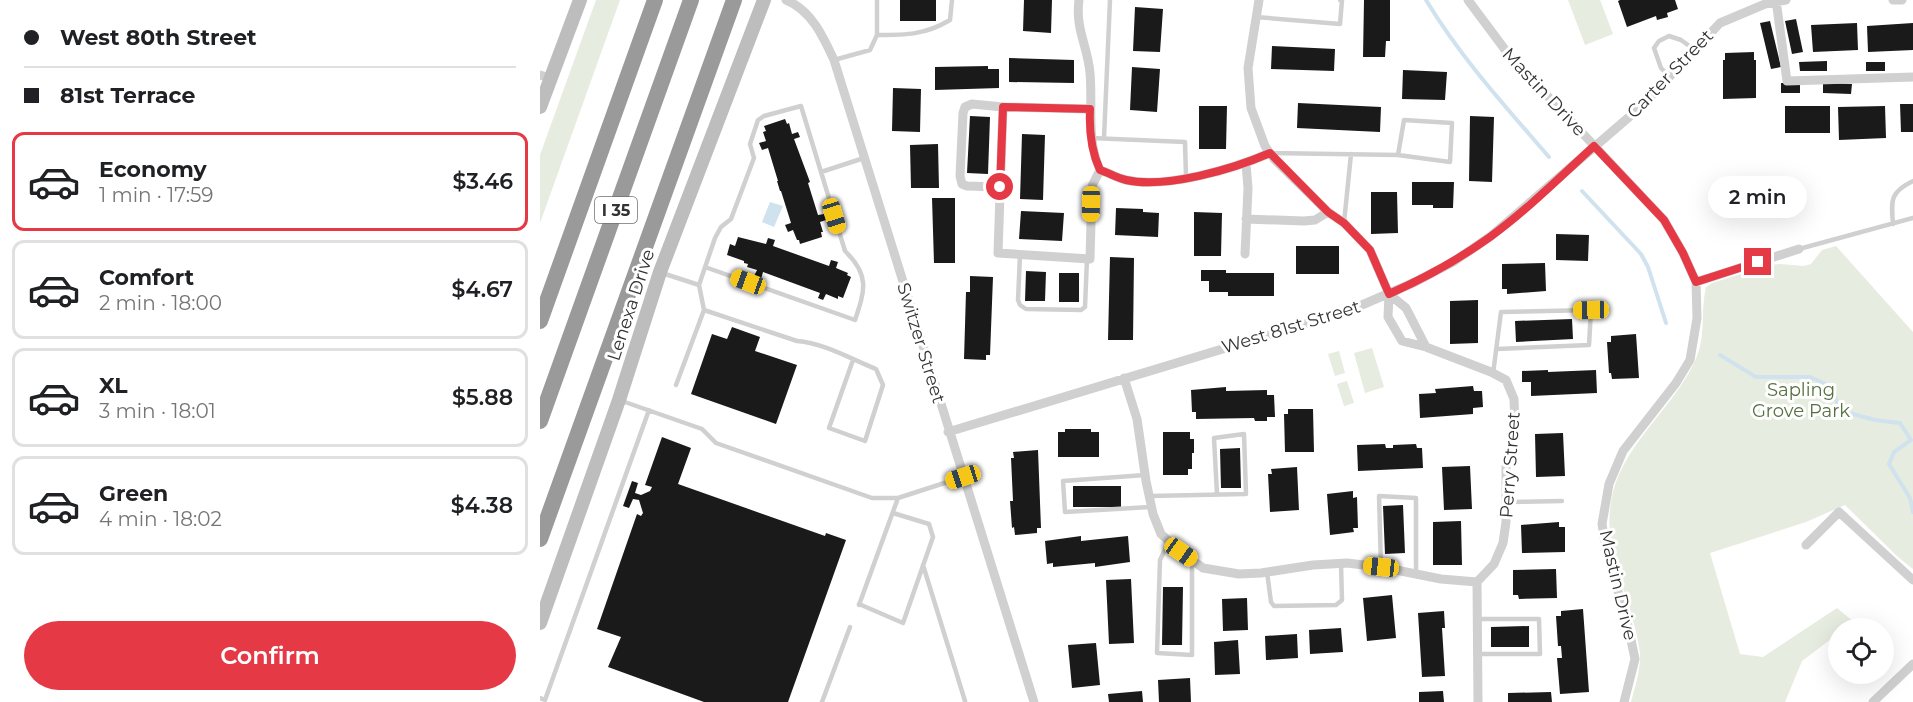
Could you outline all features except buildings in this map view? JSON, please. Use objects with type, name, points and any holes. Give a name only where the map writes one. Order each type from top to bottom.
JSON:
[{"type":"highway","name":"I 35","points":[[540,321],[655,0]]},
{"type":"highway","name":"I 35","points":[[540,421],[691,0]]},
{"type":"highway","points":[[540,539],[734,0]]},
{"type":"street","points":[[541,101],[545,76],[580,0]]},
{"type":"street","name":"Lenexa Drive","points":[[540,623],[619,400],[660,272],[764,0]]},
{"type":"street","name":"Switzer Street","points":[[786,0],[797,5],[814,23],[834,60],[948,432],[1034,702]]},
{"type":"street","points":[[1079,0],[1077,14],[1090,71],[1091,138],[1094,157],[1100,170],[1127,180],[1164,182],[1245,164],[1270,153]]},
{"type":"street","name":"Perry Street","points":[[1259,0],[1248,68],[1251,108],[1265,146],[1328,212],[1344,223],[1370,250],[1389,294],[1388,317],[1402,341],[1426,347],[1506,380],[1514,399],[1515,424],[1506,467],[1506,522],[1503,543],[1494,564],[1477,582]]},
{"type":"street","name":"Mastin Drive","points":[[1468,0],[1509,55],[1664,220],[1696,282],[1697,318],[1690,360],[1676,383],[1623,451],[1609,484],[1602,524],[1607,555],[1627,621],[1635,659],[1624,702]]},
{"type":"street","points":[[1893,0],[1902,0]]},
{"type":"street","points":[[1779,1],[1787,81],[1913,77]]},
{"type":"street","name":"Carter Street","points":[[1594,146],[1643,105],[1720,23],[1779,1]]},
{"type":"street","points":[[1000,187],[962,184],[960,176],[965,107],[972,105],[1090,109]]},
{"type":"street","points":[[1003,107],[998,253],[1090,259],[1092,186],[1100,170]]},
{"type":"street","name":"West 81st Street","points":[[948,432],[1348,311],[1389,294],[1453,262],[1491,236],[1594,146]]},
{"type":"street","points":[[1245,164],[1248,188],[1245,254]]},
{"type":"street","points":[[1246,219],[1304,221],[1315,220],[1328,212]]},
{"type":"street","points":[[1696,282],[1799,249]]},
{"type":"street","name":"Perry Street","points":[[1389,294],[1406,308],[1426,347]]},
{"type":"street","points":[[1124,378],[1137,418],[1150,507],[1161,534],[1203,567],[1239,574],[1312,565],[1341,564],[1381,567],[1441,579],[1477,582],[1478,702]]},
{"type":"street","points":[[1806,545],[1839,512],[1913,580]]},
{"type":"street","points":[[1872,702],[1913,664]]},
{"type":"lane","points":[[834,60],[870,50],[877,35],[878,0]]},
{"type":"lane","points":[[877,35],[912,35],[936,28],[950,20],[952,0]]},
{"type":"lane","points":[[1104,138],[1110,0]]},
{"type":"lane","points":[[1256,17],[1340,24],[1342,0],[1340,0]]},
{"type":"lane","points":[[1670,77],[1661,68],[1654,48],[1659,40],[1669,36],[1681,40],[1695,50]]},
{"type":"lane","points":[[676,385],[704,310],[699,285],[705,267],[715,238],[721,227],[731,219],[754,158],[750,144],[758,120],[764,116],[801,106],[845,251],[857,262],[861,270],[864,294],[855,320],[705,267]]},
{"type":"lane","points":[[1270,153],[1398,155],[1450,162],[1452,123],[1404,120],[1398,155]]},
{"type":"lane","points":[[1091,138],[1185,142],[1186,177]]},
{"type":"lane","points":[[1344,223],[1351,154]]},
{"type":"lane","points":[[821,172],[865,158]]},
{"type":"lane","points":[[1893,224],[1894,194],[1901,186],[1913,181]]},
{"type":"lane","points":[[1799,249],[1913,218]]},
{"type":"lane","points":[[1020,255],[1018,300],[1020,305],[1026,309],[1081,310],[1085,307],[1087,259]]},
{"type":"lane","points":[[660,272],[699,285]]},
{"type":"lane","points":[[704,310],[797,341],[809,342],[876,369],[883,386],[865,441],[830,428],[853,360]]},
{"type":"lane","points":[[1493,374],[1501,312],[1591,310],[1589,345],[1497,348]]},
{"type":"lane","points":[[619,400],[702,429],[716,443],[872,498],[898,498],[963,477]]},
{"type":"lane","points":[[544,700],[649,410]]},
{"type":"lane","points":[[1150,496],[1246,494],[1244,434],[1214,438],[1217,494]]},
{"type":"lane","points":[[1145,475],[1063,481],[1065,512],[1150,507]]},
{"type":"lane","points":[[1381,567],[1379,496],[1416,498],[1416,574]]},
{"type":"lane","points":[[892,513],[929,524],[933,537],[903,622],[859,605],[892,513],[898,498]]},
{"type":"lane","points":[[1506,502],[1562,501]]},
{"type":"lane","points":[[1169,541],[1160,560],[1157,653],[1192,655],[1192,560]]},
{"type":"lane","points":[[1267,572],[1271,602],[1274,606],[1336,604],[1342,600],[1341,564]]},
{"type":"lane","points":[[923,565],[965,700]]},
{"type":"lane","points":[[1477,619],[1539,619],[1540,654],[1478,654]]},
{"type":"lane","points":[[822,702],[850,627]]},
{"type":"green space","points":[[596,0],[620,0],[540,223],[540,155]]},
{"type":"green space","points":[[1568,0],[1600,0],[1613,34],[1585,45]]},
{"type":"green space","name":"Sapling Grove Park","points":[[1836,246],[1913,332],[1913,569],[1845,505],[1806,522],[1710,553],[1740,654],[1763,657],[1837,608],[1849,618],[1828,618],[1828,641],[1802,661],[1785,702],[1631,702],[1639,672],[1640,653],[1637,634],[1611,541],[1609,522],[1616,482],[1635,447],[1684,381],[1694,363],[1701,344],[1706,287],[1712,283],[1770,265],[1804,266],[1811,264],[1822,250]]},
{"type":"green space","points":[[1372,348],[1384,387],[1365,393],[1354,353]]},
{"type":"green space","points":[[1339,351],[1345,373],[1335,376],[1328,354]]},
{"type":"green space","points":[[1347,381],[1354,403],[1344,406],[1337,384]]},
{"type":"water","points":[[770,202],[783,206],[774,227],[762,222]]},
{"type":"waterway","points":[[1426,0],[1469,62],[1549,157]]},
{"type":"waterway","points":[[1582,191],[1641,254],[1648,267],[1666,323]]},
{"type":"waterway","points":[[1720,355],[1756,377],[1810,377],[1828,385],[1842,411],[1875,420],[1900,423],[1911,440],[1894,452],[1889,464],[1910,498],[1913,512]]},
{"type":"route","points":[[1000,187],[1003,107],[1090,109],[1089,124],[1094,157],[1100,170],[1127,180],[1164,182],[1241,165],[1270,153],[1328,212],[1353,231],[1370,250],[1389,294],[1453,262],[1491,236],[1594,146],[1664,220],[1696,282],[1758,262]]}]
